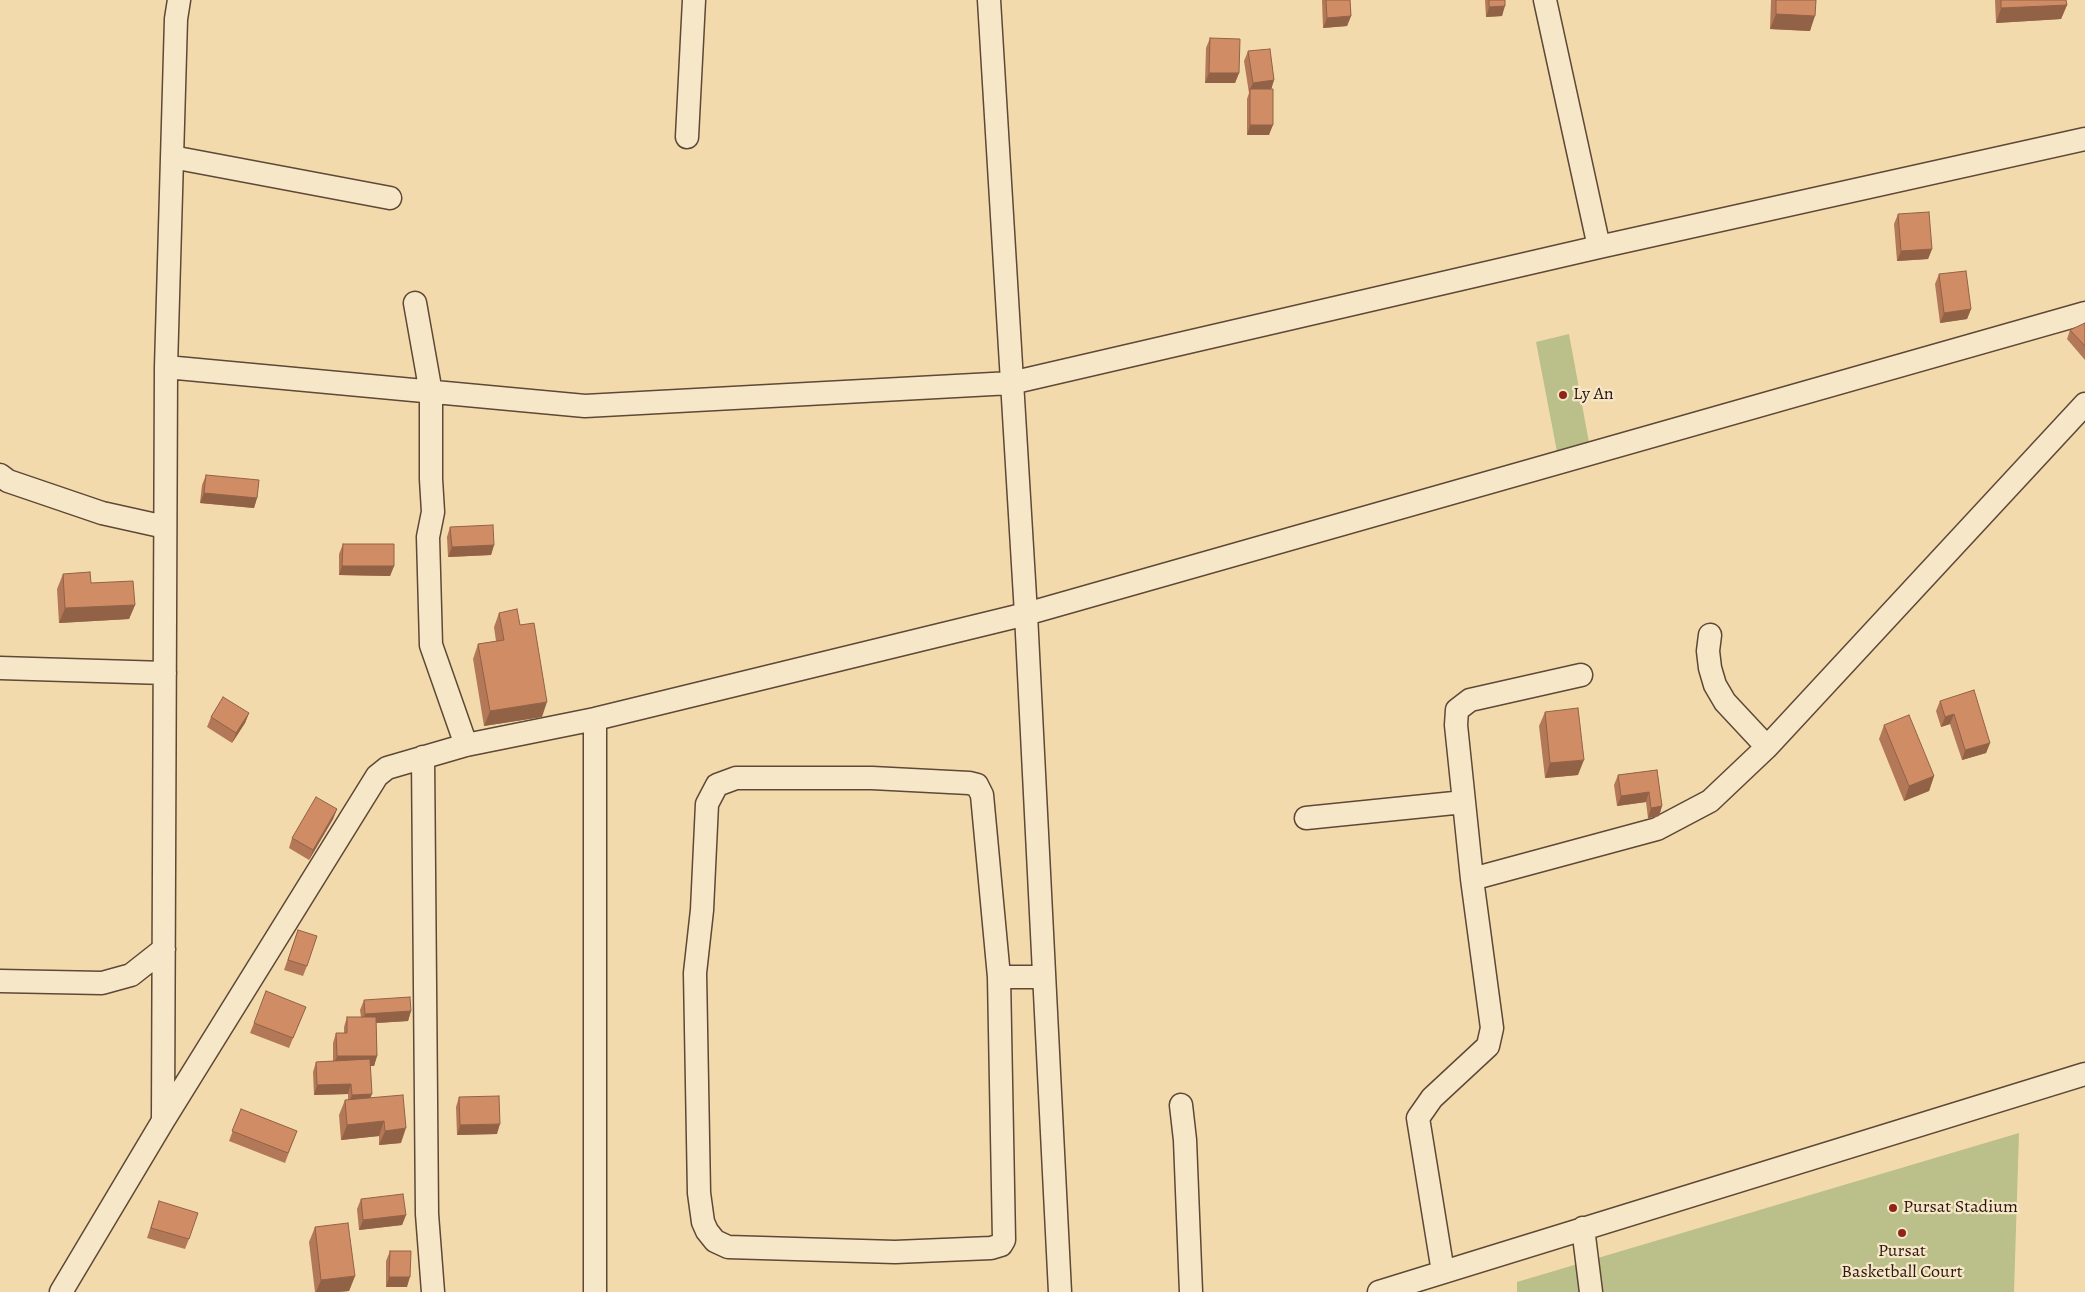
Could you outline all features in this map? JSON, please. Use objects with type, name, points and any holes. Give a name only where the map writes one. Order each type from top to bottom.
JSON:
[{"type":"street","points":[[163,1121],[166,368],[176,19],[180,0]]},
{"type":"street","points":[[687,137],[694,0]]},
{"type":"street","points":[[989,0],[1026,614],[1060,1292]]},
{"type":"street","points":[[1545,0],[1599,247]]},
{"type":"street","points":[[166,368],[585,406],[1011,383],[1599,247],[2085,139]]},
{"type":"street","points":[[172,157],[390,198]]},
{"type":"street","points":[[415,303],[431,393],[433,512],[428,537],[431,645],[466,745]]},
{"type":"street","points":[[60,1292],[163,1121],[377,776],[386,768],[466,745],[594,719],[1026,614],[2085,313]]},
{"type":"street","points":[[1472,879],[1657,829],[1710,801],[1767,747],[2085,404]]},
{"type":"street","points":[[0,475],[8,481],[102,513],[166,527]]},
{"type":"street","points":[[1710,635],[1708,651],[1710,668],[1716,685],[1725,702],[1767,747]]},
{"type":"street","points":[[0,668],[165,673]]},
{"type":"street","points":[[1444,1272],[1418,1118],[1432,1098],[1488,1046],[1492,1028],[1472,879],[1456,725],[1458,710],[1470,700],[1581,675]]},
{"type":"street","points":[[594,719],[595,1292]]},
{"type":"street","points":[[423,757],[427,1214],[433,1292]]},
{"type":"street","points":[[736,778],[834,778],[932,781],[977,785],[982,795],[999,977],[1004,1240],[1001,1245],[991,1248],[895,1252],[728,1248],[716,1241],[707,1231],[703,1222],[699,1193],[695,973],[702,910],[707,804],[717,785],[736,778]]},
{"type":"street","points":[[1306,818],[1464,802]]},
{"type":"street","points":[[0,981],[102,983],[131,975],[164,949]]},
{"type":"street","points":[[999,977],[1043,976]]},
{"type":"street","points":[[1379,1292],[2085,1074]]},
{"type":"street","points":[[1181,1105],[1185,1140],[1191,1292]]},
{"type":"street","points":[[1583,1228],[1591,1292]]},
{"type":"green space","name":"Ly An","points":[[1569,334],[1590,448],[1558,457],[1536,342]]},
{"type":"green space","name":"Pursat Stadium","points":[[2019,1133],[2014,1292],[1517,1292],[1517,1282]]},
{"type":"building","points":[[1326,0],[1350,0],[1351,16],[1327,18]]},
{"type":"building","points":[[1489,0],[1505,0],[1505,6],[1489,7]]},
{"type":"building","points":[[1776,0],[1816,0],[1815,16],[1776,14]]},
{"type":"building","points":[[2001,0],[2066,0],[2067,5],[2001,8]]},
{"type":"building","points":[[1210,38],[1240,39],[1239,73],[1209,73]]},
{"type":"building","points":[[1270,49],[1274,80],[1253,83],[1248,51]]},
{"type":"building","points":[[1250,89],[1273,89],[1273,125],[1250,125]]},
{"type":"building","points":[[1929,212],[1932,249],[1901,251],[1898,214]]},
{"type":"building","points":[[1966,271],[1971,309],[1944,313],[1939,274]]},
{"type":"building","points":[[2085,323],[2085,346],[2070,330]]},
{"type":"building","points":[[206,475],[259,480],[257,498],[204,493]]},
{"type":"building","points":[[493,525],[494,545],[452,547],[450,527]]},
{"type":"building","points":[[343,544],[394,544],[394,566],[342,566]]},
{"type":"building","points":[[90,572],[91,583],[133,581],[135,605],[65,608],[63,574]]},
{"type":"building","points":[[517,609],[520,625],[534,623],[547,702],[490,711],[478,644],[504,640],[499,613]]},
{"type":"building","points":[[1974,690],[1990,743],[1965,750],[1954,714],[1945,717],[1940,701]]},
{"type":"building","points":[[223,697],[249,713],[236,733],[211,717]]},
{"type":"building","points":[[1578,708],[1584,760],[1550,763],[1545,712]]},
{"type":"building","points":[[1909,715],[1934,776],[1909,786],[1884,725]]},
{"type":"building","points":[[1657,770],[1662,806],[1651,808],[1649,792],[1621,796],[1618,775]]},
{"type":"building","points":[[316,797],[337,809],[313,850],[292,838]]},
{"type":"building","points":[[298,930],[317,936],[307,966],[288,960]]},
{"type":"building","points":[[266,991],[306,1007],[293,1038],[254,1023]]},
{"type":"building","points":[[410,997],[411,1011],[365,1014],[364,1000]]},
{"type":"building","points":[[347,1017],[376,1017],[377,1056],[337,1056],[336,1033],[347,1033]]},
{"type":"building","points":[[370,1059],[372,1094],[352,1095],[351,1084],[317,1085],[316,1062]]},
{"type":"building","points":[[403,1095],[406,1128],[385,1131],[384,1121],[347,1125],[345,1100]]},
{"type":"building","points":[[499,1096],[500,1124],[460,1125],[459,1097]]},
{"type":"building","points":[[241,1109],[297,1131],[288,1153],[232,1131]]},
{"type":"building","points":[[403,1194],[406,1215],[363,1220],[361,1199]]},
{"type":"building","points":[[159,1201],[198,1213],[189,1239],[151,1228]]},
{"type":"building","points":[[348,1223],[355,1276],[321,1280],[315,1227]]},
{"type":"building","points":[[390,1251],[411,1251],[410,1277],[389,1277]]},
{"type":"place","name":"Ly An","points":[[1563,395]]},
{"type":"place","name":"Pursat Stadium","points":[[1893,1208]]},
{"type":"place","name":"Pursat Basketball Court","points":[[1902,1233]]}]
